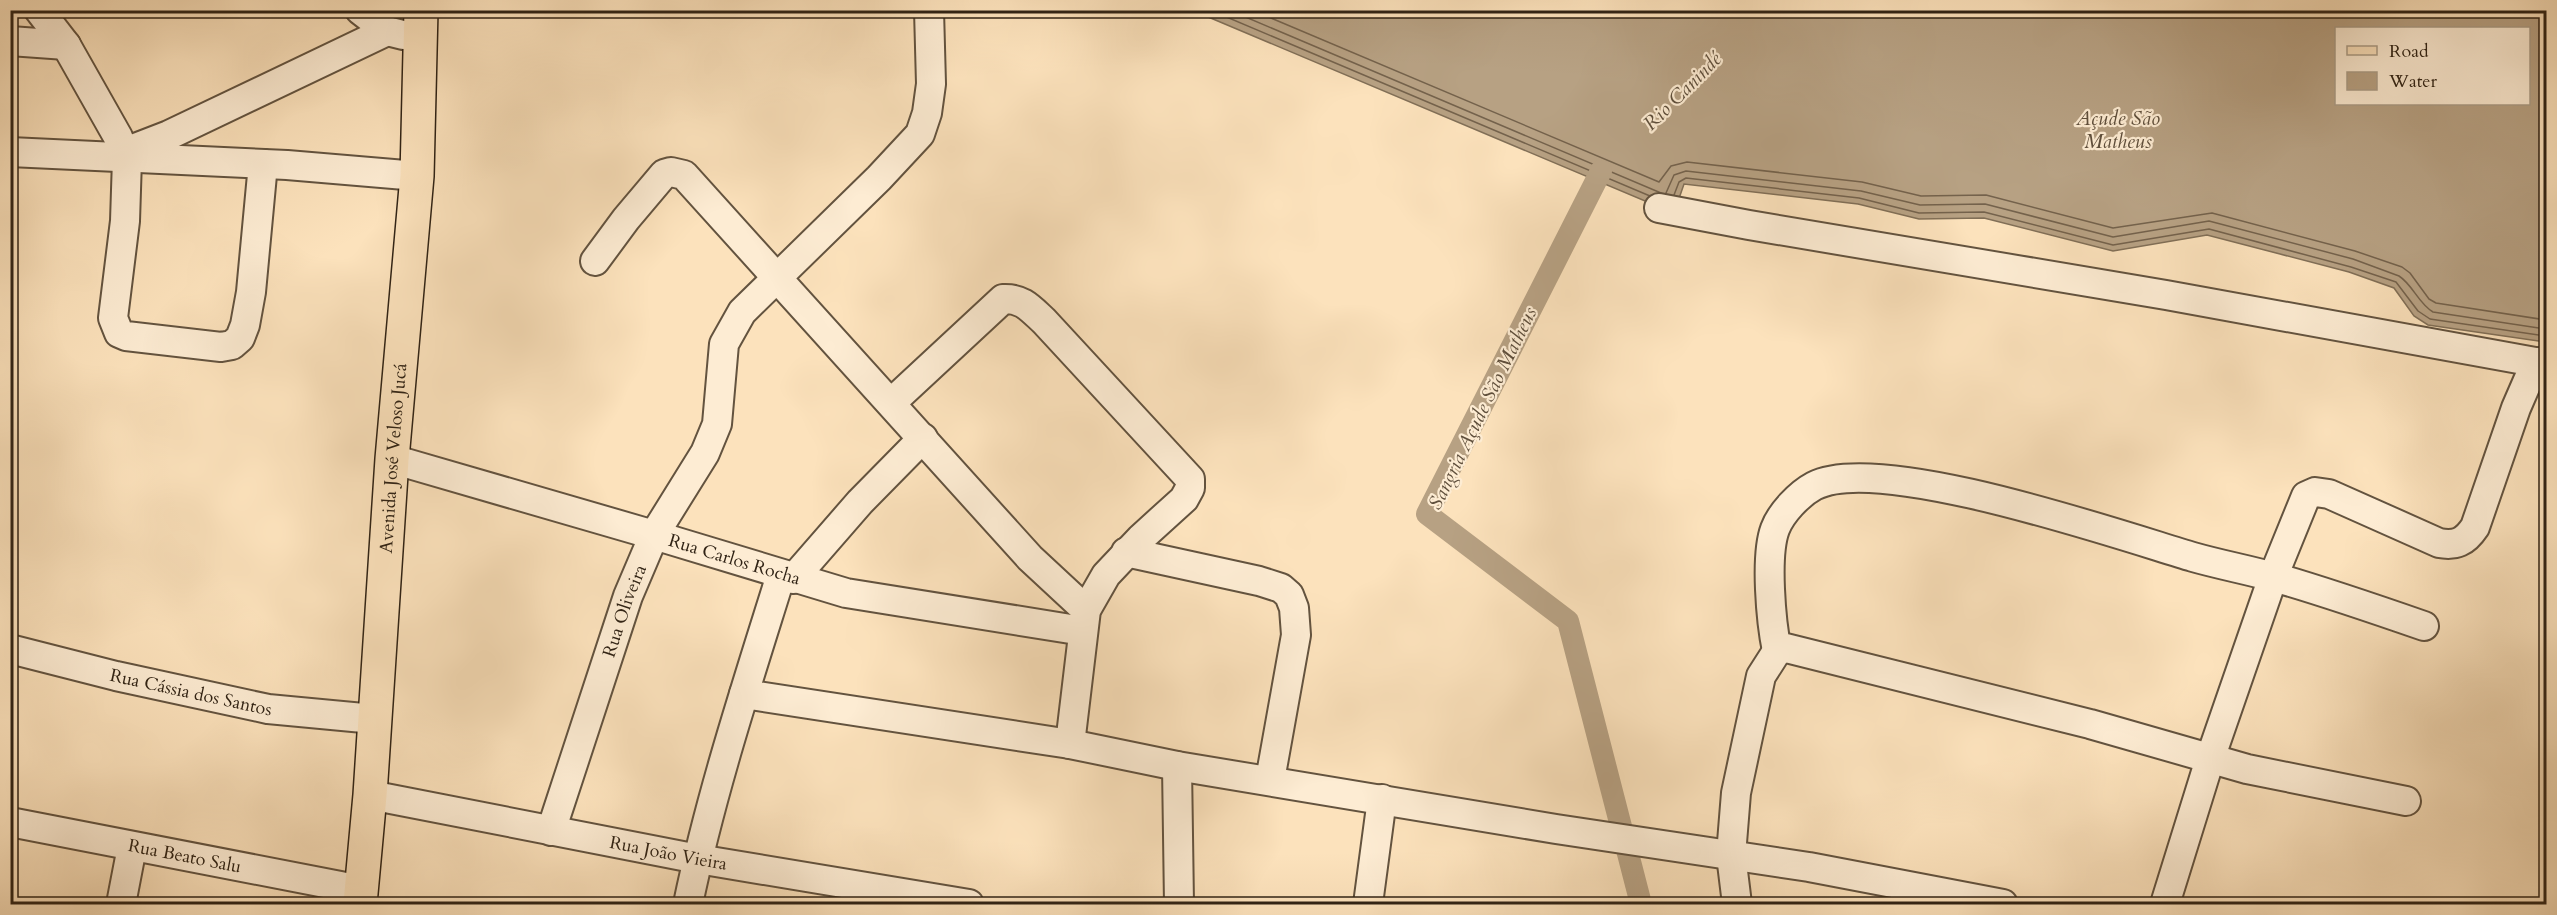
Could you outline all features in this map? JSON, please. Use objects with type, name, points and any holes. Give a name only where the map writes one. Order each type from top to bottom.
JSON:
[{"type":"main road","name":"Avenida José Veloso Jucá","points":[[361,897],[392,459],[417,176],[421,24]]},
{"type":"street","points":[[39,10],[66,45],[126,156],[125,222],[113,318],[119,333],[126,336],[221,347],[232,345],[240,338],[245,325],[250,292],[263,164]]},
{"type":"street","points":[[360,10],[387,31]]},
{"type":"street","name":"Rua Oliveira","points":[[551,831],[628,596],[654,535],[705,453],[717,424],[724,345],[730,331],[742,312],[879,178],[920,134],[927,113],[930,84],[929,10]]},
{"type":"street","points":[[126,156],[387,31],[421,24]]},
{"type":"street","points":[[10,41],[66,45]]},
{"type":"street","points":[[10,152],[263,164],[417,176]]},
{"type":"street","points":[[595,261],[658,181],[671,172],[688,179],[923,438],[1084,621]]},
{"type":"street","points":[[1659,208],[2166,295],[2541,363],[2516,408],[2475,527],[2468,537],[2451,545],[2439,543],[2329,494],[2315,492],[2306,496],[2273,577],[2210,759],[2165,904]]},
{"type":"street","points":[[891,403],[1003,299],[1014,298],[1024,302],[1190,479],[1190,488],[1184,499],[1126,552],[1106,575],[1084,621],[1070,744]]},
{"type":"street","points":[[688,904],[698,859],[744,694],[787,577],[923,438]]},
{"type":"street","name":"Rua Carlos Rocha","points":[[392,459],[654,535],[787,577],[867,597],[1084,621]]},
{"type":"street","points":[[1777,651],[1771,616],[1770,577],[1775,529],[1784,514],[1800,496],[1828,479],[1846,476],[1874,477],[1922,484],[2002,502],[2196,558],[2273,577],[2424,626]]},
{"type":"street","points":[[1126,552],[1259,581],[1281,588],[1289,595],[1294,608],[1296,635],[1270,780]]},
{"type":"street","points":[[1737,904],[1731,855],[1736,794],[1761,676],[1777,651],[1786,648],[2090,724],[2247,769],[2406,801]]},
{"type":"street","name":"Rua Cássia dos Santos","points":[[10,649],[116,676],[268,709],[374,719]]},
{"type":"street","points":[[744,694],[1070,744],[1177,766],[1556,829],[1809,867],[2003,904]]},
{"type":"street","points":[[1177,766],[1179,904]]},
{"type":"street","name":"Rua João Vieira","points":[[370,795],[698,859],[969,904]]},
{"type":"street","points":[[1368,904],[1382,800]]},
{"type":"street","name":"Rua Beato Salu","points":[[11,823],[132,846],[361,897]]},
{"type":"street","points":[[121,904],[132,846]]},
{"type":"water","name":"Açude São Matheus","points":[[1194,11],[2546,11],[2546,342],[2428,325],[2414,316],[2394,288],[2349,272],[2207,235],[2113,251],[1984,218],[1919,219],[1858,204],[1684,184],[1675,210],[1657,206]]},
{"type":"waterway","name":"Sangria Açude São Matheus","points":[[1601,171],[1427,514],[1568,621],[1641,904]]},
{"type":"water label","name":"Rio Canindé","points":[[1682,91]]}]
